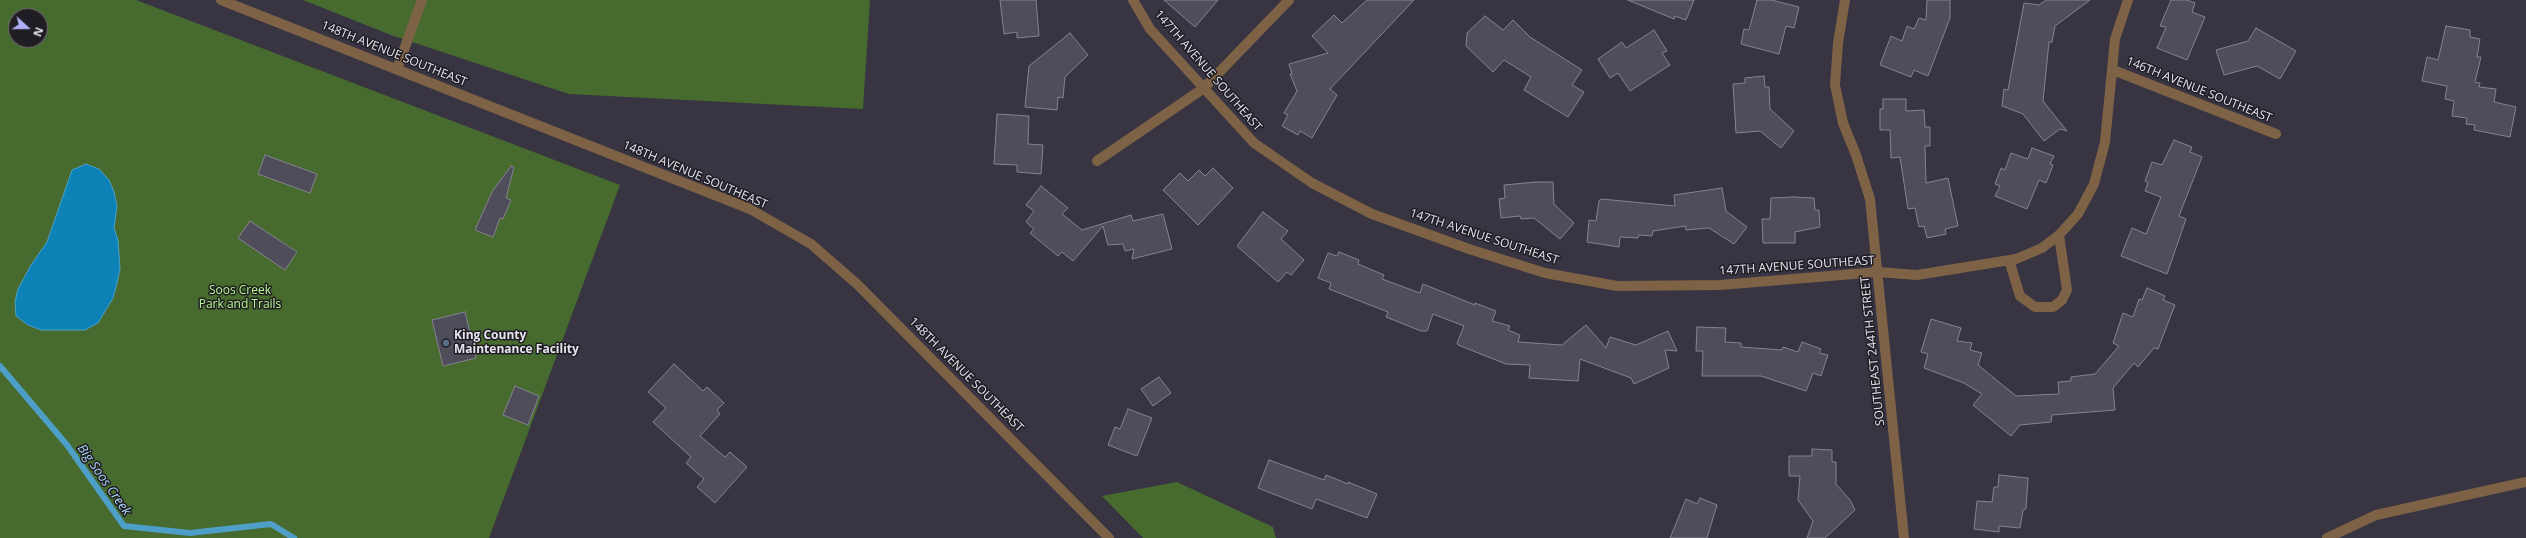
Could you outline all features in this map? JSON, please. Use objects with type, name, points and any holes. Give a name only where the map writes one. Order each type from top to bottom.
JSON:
[{"type":"street","name":"148TH AVENUE SOUTHEAST","points":[[221,0],[750,209],[811,244],[857,284],[1109,538]]},
{"type":"street","points":[[397,69],[422,0]]},
{"type":"street","name":"147TH AVENUE SOUTHEAST","points":[[1133,0],[1150,29],[1254,143],[1312,184],[1372,214],[1545,273],[1617,286],[1720,285],[1878,272],[1917,274],[2009,260],[2042,248],[2058,235],[2078,214],[2094,184],[2105,142],[2115,39],[2128,0]]},
{"type":"street","points":[[1097,161],[1204,88],[1289,0]]},
{"type":"street","name":"SOUTHEAST 244TH STREET","points":[[1845,0],[1838,43],[1835,85],[1843,123],[1856,155],[1870,199],[1904,538]]},
{"type":"street","name":"146TH AVENUE SOUTHEAST","points":[[2113,70],[2276,134]]},
{"type":"street","points":[[2009,260],[2020,296],[2035,307],[2053,307],[2062,300],[2067,290],[2058,235]]},
{"type":"street","points":[[2327,538],[2376,514],[2526,482]]},
{"type":"green space","name":"Soos Creek Park and Trails","points":[[0,0],[136,0],[620,185],[489,538],[0,538]]},
{"type":"green space","points":[[303,0],[870,0],[863,109],[569,94],[391,35]]},
{"type":"green space","points":[[1177,482],[1273,527],[1276,538],[1143,538],[1102,496]]},
{"type":"water","points":[[86,164],[99,169],[109,180],[114,192],[117,206],[114,228],[118,240],[120,269],[113,298],[98,323],[85,330],[41,330],[28,325],[16,316],[15,302],[18,289],[31,265],[47,242],[72,170]]},
{"type":"building","points":[[1000,0],[1036,0],[1039,36],[1017,38],[1017,32],[1004,34]]},
{"type":"building","points":[[1164,0],[1218,0],[1195,27]]},
{"type":"building","points":[[1367,0],[1414,0],[1330,89],[1337,95],[1312,138],[1300,131],[1298,135],[1282,126],[1288,115],[1284,113],[1297,91],[1290,74],[1292,74],[1289,64],[1328,53],[1312,36],[1334,15],[1342,23]]},
{"type":"building","points":[[1628,0],[1694,0],[1686,20],[1675,16],[1674,19]]},
{"type":"building","points":[[1757,0],[1771,0],[1799,7],[1794,28],[1786,26],[1779,54],[1741,44],[1744,29],[1749,30]]},
{"type":"building","points":[[1927,0],[1950,0],[1950,18],[1928,76],[1914,70],[1911,77],[1880,65],[1891,36],[1902,41],[1907,26],[1914,29],[1919,18],[1926,20]]},
{"type":"building","points":[[2046,0],[2090,0],[2055,26],[2052,42],[2049,42],[2043,101],[2067,131],[2060,129],[2044,141],[2023,114],[2002,106],[2004,89],[2008,90],[2024,3],[2039,5]]},
{"type":"building","points":[[2171,0],[2187,0],[2195,3],[2192,12],[2205,17],[2187,60],[2157,48],[2166,27],[2160,26]]},
{"type":"building","points":[[1485,16],[1503,30],[1513,20],[1530,37],[1582,70],[1572,85],[1584,92],[1568,117],[1524,90],[1531,77],[1504,60],[1493,72],[1466,46],[1467,33]]},
{"type":"building","points":[[2446,26],[2470,30],[2470,37],[2480,39],[2477,57],[2481,57],[2475,82],[2480,83],[2479,87],[2496,89],[2494,102],[2516,107],[2510,137],[2474,130],[2475,125],[2466,124],[2467,118],[2452,116],[2454,101],[2445,99],[2447,86],[2422,81],[2427,57],[2438,60]]},
{"type":"building","points":[[2256,28],[2296,51],[2280,79],[2257,66],[2224,75],[2216,50],[2248,41]]},
{"type":"building","points":[[1654,30],[1667,51],[1662,53],[1670,65],[1630,91],[1618,73],[1610,78],[1598,59],[1622,42],[1626,48]]},
{"type":"building","points":[[1070,33],[1088,55],[1065,77],[1063,98],[1058,97],[1057,110],[1025,107],[1029,66]]},
{"type":"building","points":[[1764,76],[1765,87],[1769,87],[1770,109],[1794,131],[1781,148],[1760,131],[1736,133],[1733,84],[1745,83],[1745,78]]},
{"type":"building","points":[[1883,99],[1906,99],[1906,111],[1924,110],[1925,127],[1930,127],[1930,146],[1925,146],[1926,183],[1948,178],[1958,226],[1945,229],[1946,234],[1927,238],[1924,226],[1919,227],[1915,208],[1908,209],[1900,157],[1891,158],[1890,130],[1880,130],[1880,109],[1883,109]]},
{"type":"building","points":[[997,114],[1029,116],[1028,144],[1043,145],[1041,174],[1017,172],[1017,165],[994,164]]},
{"type":"building","points":[[2174,140],[2192,147],[2190,152],[2202,157],[2179,216],[2186,219],[2167,274],[2121,256],[2132,228],[2146,234],[2161,197],[2145,191],[2148,183],[2145,181],[2152,162],[2162,165]]},
{"type":"building","points":[[2032,148],[2054,156],[2050,164],[2053,165],[2046,183],[2039,180],[2027,209],[1995,196],[2000,186],[1995,184],[2001,168],[2005,170],[2011,153],[2028,159]]},
{"type":"building","points":[[265,155],[317,174],[310,193],[258,174]]},
{"type":"building","points":[[511,166],[514,167],[506,198],[511,200],[503,219],[500,218],[493,237],[475,230],[492,192]]},
{"type":"building","points":[[1213,168],[1233,188],[1198,225],[1163,190],[1180,173],[1188,181],[1199,170],[1205,176]]},
{"type":"building","points":[[1553,182],[1554,204],[1574,223],[1560,239],[1534,218],[1521,219],[1520,216],[1501,218],[1499,199],[1505,198],[1504,185]]},
{"type":"building","points":[[1041,186],[1068,208],[1062,214],[1082,230],[1131,215],[1133,221],[1163,214],[1172,249],[1132,259],[1134,249],[1125,251],[1123,244],[1108,245],[1103,226],[1073,261],[1062,252],[1058,256],[1030,233],[1034,229],[1026,222],[1034,211],[1026,205]]},
{"type":"building","points":[[1722,188],[1726,211],[1747,227],[1734,244],[1709,228],[1686,230],[1685,226],[1653,231],[1652,236],[1639,235],[1638,238],[1620,237],[1619,247],[1587,242],[1589,220],[1596,221],[1599,201],[1601,199],[1675,206],[1674,195]]},
{"type":"building","points":[[1771,198],[1814,198],[1815,210],[1819,210],[1820,227],[1795,232],[1795,243],[1763,243],[1762,219],[1770,219]]},
{"type":"building","points":[[1263,212],[1288,231],[1281,239],[1304,260],[1291,275],[1287,272],[1278,282],[1237,246]]},
{"type":"building","points":[[250,221],[297,252],[285,270],[238,238]]},
{"type":"building","points":[[1339,252],[1359,260],[1358,264],[1384,275],[1382,279],[1420,293],[1423,284],[1475,305],[1475,303],[1496,311],[1492,321],[1510,326],[1508,330],[1520,335],[1518,342],[1562,345],[1586,325],[1606,348],[1610,337],[1636,345],[1668,331],[1677,351],[1665,350],[1669,368],[1634,384],[1631,378],[1580,359],[1578,381],[1529,378],[1530,365],[1506,364],[1458,345],[1457,343],[1464,326],[1433,314],[1427,331],[1421,331],[1386,317],[1388,312],[1329,289],[1331,283],[1318,278],[1328,253],[1337,256]]},
{"type":"building","points":[[2147,288],[2165,296],[2163,300],[2175,305],[2158,349],[2154,348],[2138,367],[2134,363],[2113,388],[2115,410],[2052,415],[2051,422],[2020,425],[2011,436],[1973,405],[1982,394],[1964,383],[1924,368],[1928,354],[1921,352],[1931,319],[1961,328],[1957,341],[1972,343],[1970,350],[1982,353],[1978,365],[2016,396],[2059,394],[2058,382],[2071,381],[2071,377],[2095,374],[2119,346],[2113,343],[2123,313],[2133,317],[2139,299],[2142,300]]},
{"type":"building","points":[[465,312],[476,358],[443,366],[432,320]]},
{"type":"building","points":[[1697,327],[1726,328],[1725,342],[1741,343],[1741,347],[1782,350],[1783,347],[1798,352],[1802,342],[1821,349],[1819,353],[1828,355],[1821,376],[1813,373],[1806,391],[1761,376],[1702,376],[1703,351],[1696,351]]},
{"type":"building","points":[[674,364],[703,391],[707,387],[724,403],[717,410],[720,414],[700,436],[725,457],[730,452],[747,467],[715,503],[697,487],[704,479],[686,463],[691,457],[653,422],[666,408],[648,392]]},
{"type":"building","points":[[1159,377],[1171,393],[1153,406],[1141,389]]},
{"type":"building","points":[[515,386],[539,396],[528,425],[503,415]]},
{"type":"building","points":[[1128,409],[1152,418],[1137,456],[1108,445],[1115,427],[1120,429]]},
{"type":"building","points":[[1812,449],[1832,450],[1832,462],[1836,462],[1836,484],[1850,500],[1855,510],[1825,538],[1807,538],[1813,521],[1798,500],[1800,476],[1789,476],[1789,456],[1812,456]]},
{"type":"building","points":[[1269,460],[1324,480],[1326,475],[1377,494],[1367,518],[1316,499],[1312,509],[1258,488]]},
{"type":"building","points":[[1999,475],[2028,478],[2026,509],[2023,510],[2020,528],[1999,526],[1999,532],[1974,529],[1977,501],[1992,502],[1994,487],[1998,487]]},
{"type":"building","points":[[1700,498],[1717,505],[1707,538],[1670,538],[1686,499],[1697,504]]},
{"type":"waterway","name":"Big Soos Creek","points":[[0,366],[67,445],[124,526],[190,533],[271,524],[294,538]]},
{"type":"place","name":"King County Maintenance Facility","points":[[446,343]]}]
